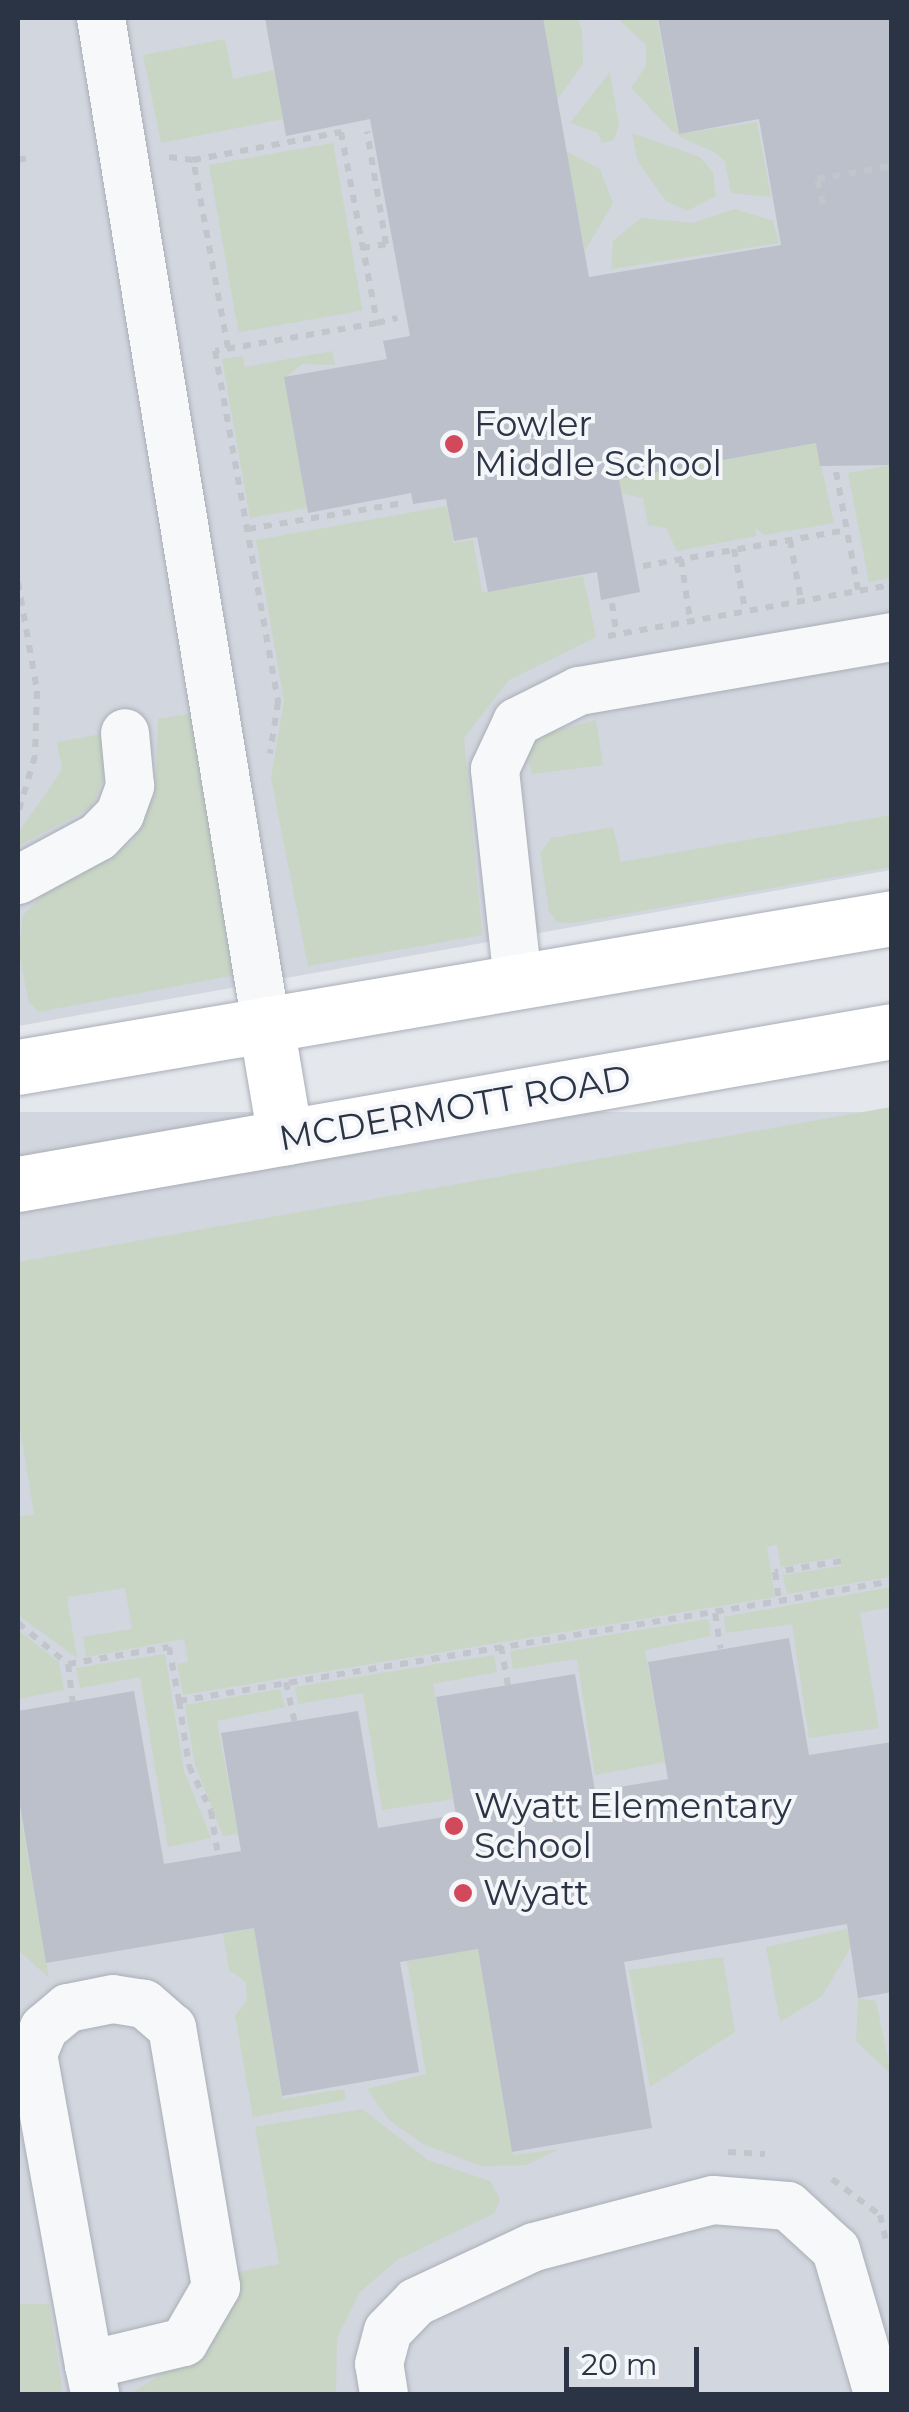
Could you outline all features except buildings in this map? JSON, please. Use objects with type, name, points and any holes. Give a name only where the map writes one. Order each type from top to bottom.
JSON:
[{"type":"main road","points":[[18,1068],[892,918]]},
{"type":"main road","points":[[266,1025],[285,1138]]},
{"type":"main road","name":"MCDERMOTT ROAD","points":[[18,1184],[892,1031]]},
{"type":"lane","points":[[101,18],[266,1025]]},
{"type":"lane","points":[[518,982],[495,768],[517,722],[579,691],[892,637]]},
{"type":"lane","points":[[18,880],[98,837],[120,814],[130,786],[125,733]]},
{"type":"lane","points":[[112,1999],[144,2004],[172,2028],[216,2287],[184,2342],[92,2380],[33,2054],[31,2015],[112,1999]]},
{"type":"lane","points":[[384,2394],[380,2364],[388,2330],[416,2302],[534,2247],[713,2200],[752,2200],[788,2206],[836,2250],[878,2394]]},
{"type":"path","points":[[228,348],[192,160],[341,132],[377,323]]},
{"type":"path","points":[[362,248],[386,244],[367,132]]},
{"type":"path","points":[[18,160],[27,158]]},
{"type":"path","points":[[823,204],[818,178],[892,166]]},
{"type":"path","points":[[268,760],[278,702],[215,350],[397,318]]},
{"type":"path","points":[[836,472],[858,590]]},
{"type":"path","points":[[248,529],[404,503]]},
{"type":"path","points":[[643,566],[846,530]]},
{"type":"path","points":[[790,540],[801,600]]},
{"type":"path","points":[[734,550],[745,610]]},
{"type":"path","points":[[681,559],[690,619]]},
{"type":"path","points":[[18,582],[37,691],[35,756],[18,812]]},
{"type":"path","points":[[612,603],[616,632]]},
{"type":"path","points":[[780,1601],[775,1572],[841,1561]]},
{"type":"path","points":[[179,1701],[892,1581]]},
{"type":"path","points":[[714,1613],[721,1649]]},
{"type":"path","points":[[18,1623],[68,1664],[73,1702]]},
{"type":"path","points":[[501,1646],[508,1685]]},
{"type":"path","points":[[68,1664],[169,1647],[189,1766],[211,1811],[218,1855]]},
{"type":"path","points":[[286,1682],[294,1721]]},
{"type":"shaded area","name":"Fowler Middle School","points":[[18,18],[891,18],[891,870],[18,1026]]},
{"type":"shaded area","name":"Wyatt Elementary School","points":[[18,1112],[891,1112],[891,2394],[18,2394]]},
{"type":"green space","points":[[543,18],[578,18],[582,30],[583,64],[557,100]]},
{"type":"green space","points":[[657,18],[678,134],[757,122],[771,197],[731,193],[725,161],[714,152],[682,138],[670,129],[631,88],[646,66],[646,45],[618,19]]},
{"type":"green space","points":[[225,39],[233,79],[274,70],[283,119],[161,143],[143,55]]},
{"type":"green space","points":[[610,72],[619,125],[614,140],[602,143],[598,133],[570,123]]},
{"type":"green space","points":[[632,133],[700,157],[713,172],[716,196],[687,211],[666,201],[638,162]]},
{"type":"green space","points":[[333,143],[363,310],[238,332],[209,165]]},
{"type":"green space","points":[[566,151],[600,169],[613,203],[585,251]]},
{"type":"green space","points":[[735,209],[773,221],[779,243],[611,269],[613,241],[641,218],[693,223]]},
{"type":"green space","points":[[332,351],[335,365],[302,364],[285,378],[307,508],[250,518],[222,359],[243,356],[245,367]]},
{"type":"green space","points":[[816,443],[834,523],[764,535],[755,528],[756,536],[677,551],[666,528],[648,525],[643,498],[622,493],[619,479]]},
{"type":"green space","points":[[891,465],[891,578],[869,582],[848,473]]},
{"type":"green space","points":[[447,506],[453,543],[473,540],[482,592],[583,576],[596,637],[509,680],[464,738],[482,935],[308,966],[271,778],[284,701],[256,540]]},
{"type":"green space","points":[[196,713],[236,975],[38,1012],[28,1000],[19,950],[23,915],[52,886],[131,843],[155,795],[158,719]]},
{"type":"green space","points":[[596,720],[603,765],[532,774],[527,755],[540,735]]},
{"type":"green space","points":[[102,734],[107,769],[92,807],[18,846],[18,833],[62,770],[57,742]]},
{"type":"green space","points":[[891,815],[891,867],[573,923],[557,922],[549,911],[540,853],[551,838],[613,827],[621,862]]},
{"type":"green space","points":[[891,1107],[891,1577],[787,1594],[783,1575],[841,1566],[840,1557],[781,1567],[777,1545],[767,1547],[775,1597],[183,1695],[177,1664],[188,1662],[184,1639],[86,1657],[83,1637],[132,1629],[125,1588],[67,1597],[77,1658],[18,1615],[18,1517],[34,1514],[18,1417],[18,1262]]},
{"type":"green space","points":[[891,1587],[891,1607],[860,1613],[879,1728],[809,1738],[792,1624],[726,1633],[724,1617]]},
{"type":"green space","points":[[708,1619],[711,1636],[645,1650],[665,1762],[595,1775],[577,1659],[513,1669],[510,1651]]},
{"type":"green space","points":[[18,1630],[59,1662],[64,1690],[18,1699]]},
{"type":"green space","points":[[165,1654],[184,1771],[211,1838],[168,1847],[140,1677],[80,1688],[76,1668]]},
{"type":"green space","points":[[494,1655],[497,1672],[433,1684],[453,1799],[382,1810],[363,1693],[298,1704],[295,1687]]},
{"type":"green space","points":[[280,1689],[285,1707],[217,1721],[238,1834],[223,1836],[195,1765],[185,1705]]},
{"type":"green space","points":[[18,1800],[49,1978],[18,1950]]},
{"type":"green space","points":[[864,1925],[822,1996],[780,2022],[766,1947]]},
{"type":"green space","points":[[254,1928],[282,2099],[344,2089],[346,2100],[253,2117],[235,2016],[247,2000],[246,1982],[229,1970],[223,1934]]},
{"type":"green space","points":[[478,1949],[513,2155],[559,2149],[526,2165],[481,2166],[423,2144],[389,2120],[367,2089],[426,2074],[407,1961]]},
{"type":"green space","points":[[723,1957],[735,2032],[650,2087],[629,1970]]},
{"type":"green space","points":[[858,1998],[876,2001],[891,2074],[856,2041]]},
{"type":"green space","points":[[362,2109],[428,2160],[490,2181],[500,2199],[495,2213],[397,2260],[360,2292],[337,2338],[336,2394],[130,2394],[213,2342],[234,2273],[279,2264],[255,2127]]},
{"type":"green space","points":[[18,2304],[49,2304],[63,2394],[18,2394]]},
{"type":"place","name":"Fowler Middle School","points":[[454,444]]},
{"type":"place","name":"Wyatt Elementary School","points":[[454,1826]]},
{"type":"place","name":"Wyatt","points":[[463,1893]]}]
